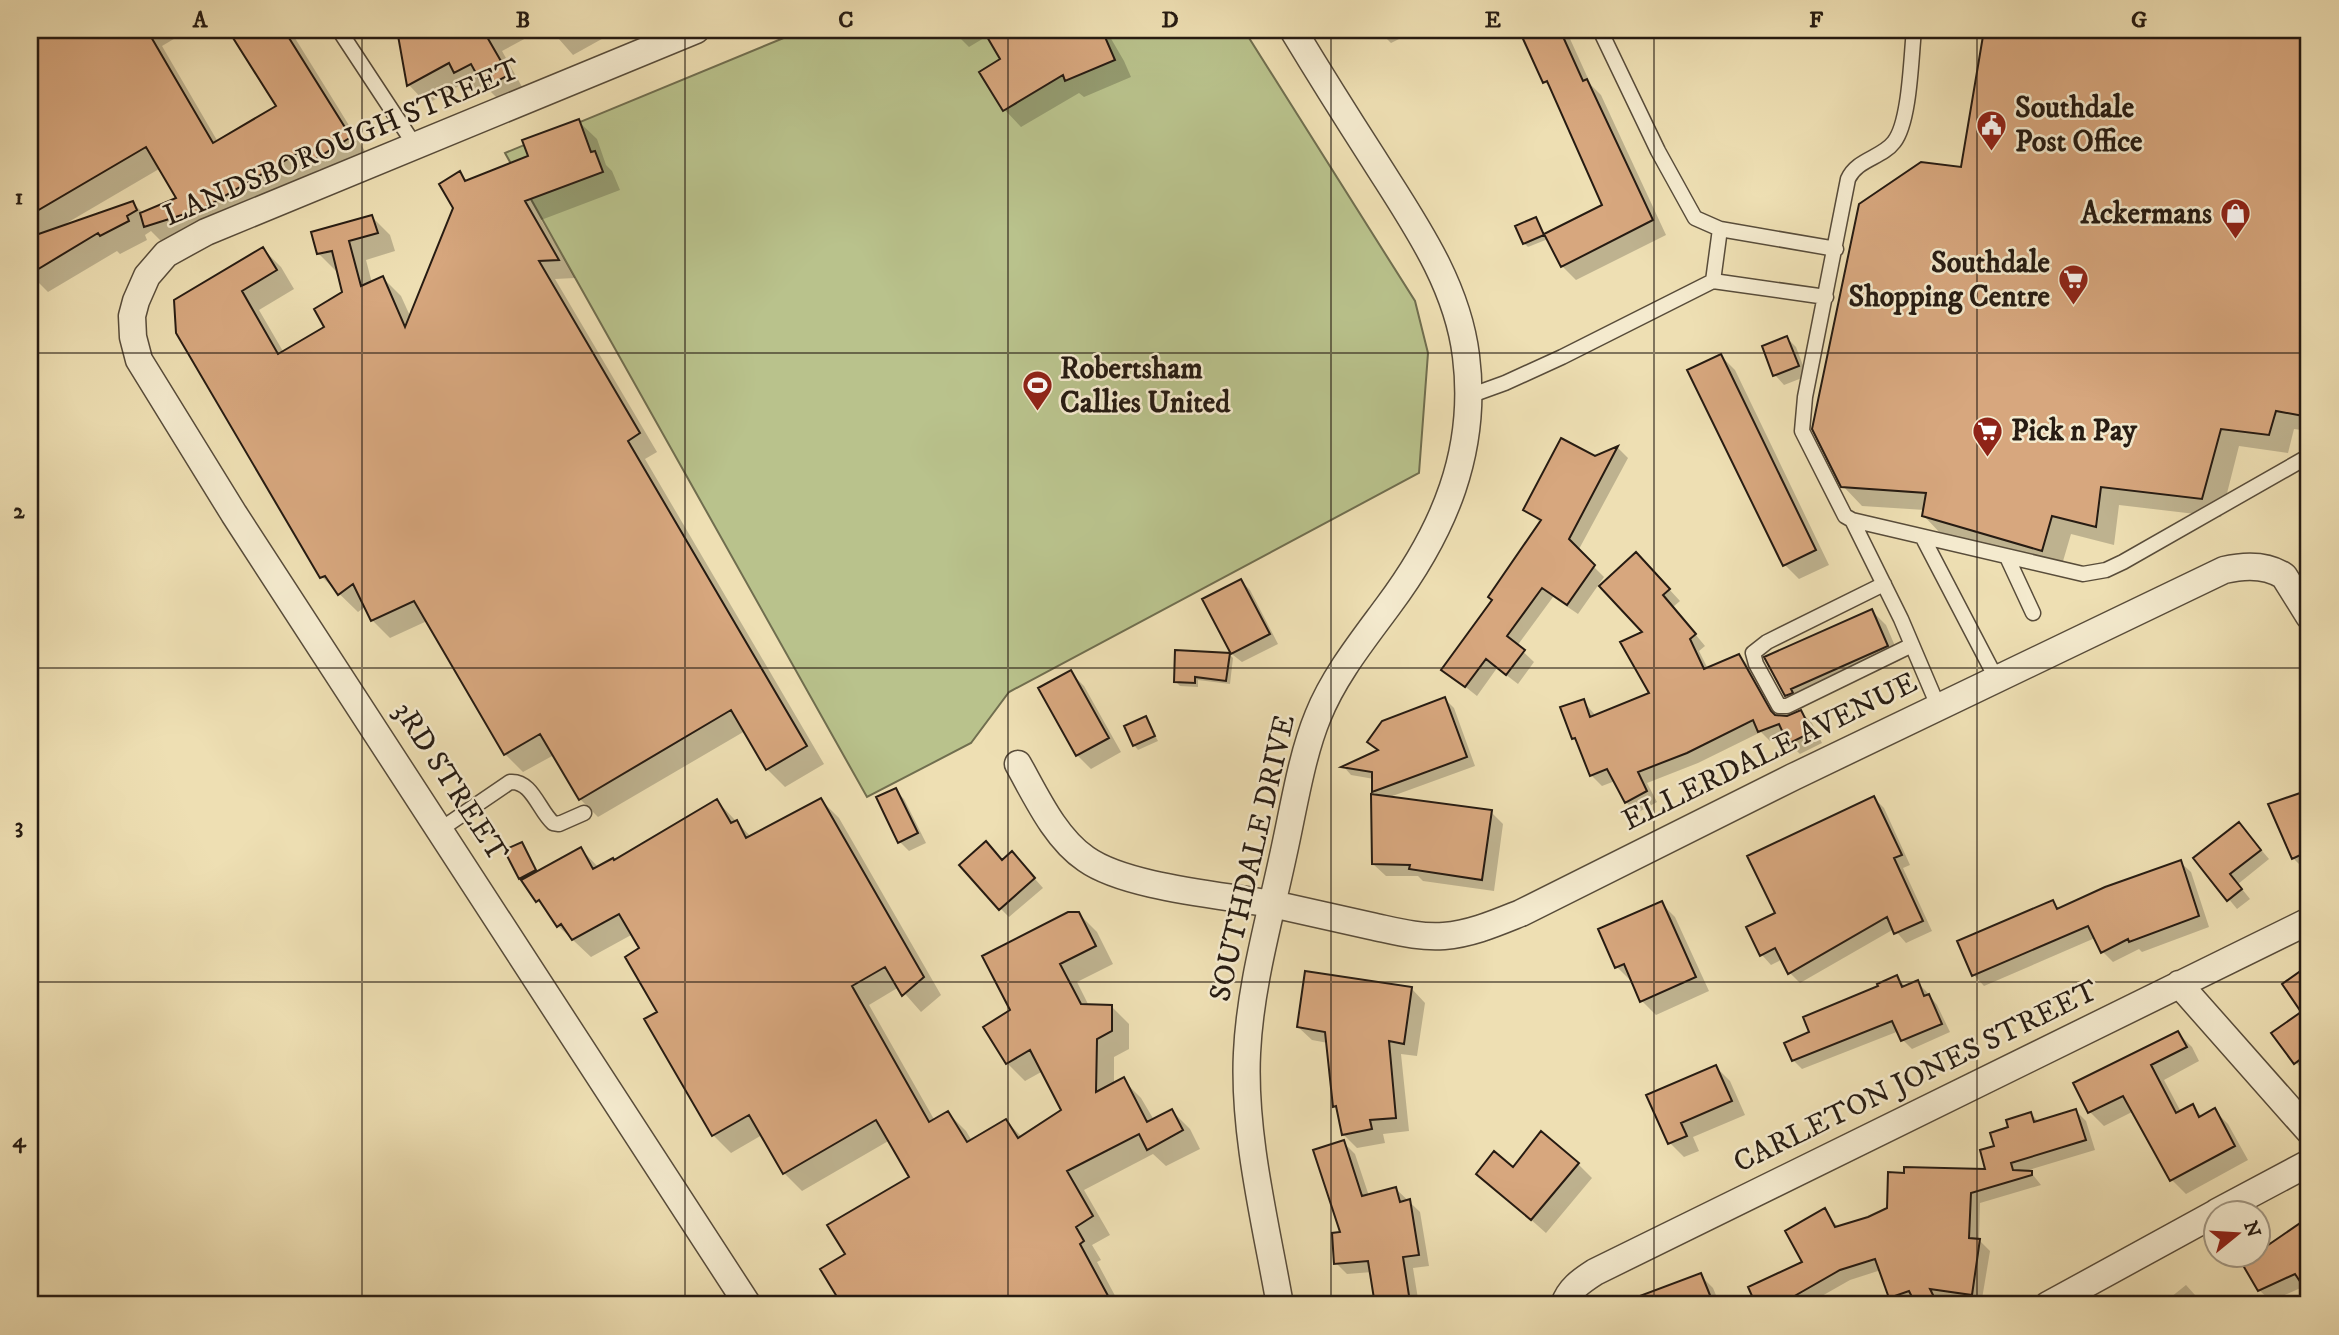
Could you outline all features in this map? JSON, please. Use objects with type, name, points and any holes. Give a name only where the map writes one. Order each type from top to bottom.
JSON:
[{"type":"street","name":"LANDSBOROUGH STREET","points":[[142,285],[154,264],[194,238],[696,30]]},
{"type":"street","name":"SOUTHDALE DRIVE","points":[[1280,1305],[1252,1142],[1246,1077],[1254,993],[1296,801],[1318,716],[1332,688],[1409,576],[1439,524],[1461,464],[1469,396],[1464,339],[1447,285],[1409,215],[1293,30]]},
{"type":"street","name":"3RD STREET","points":[[142,285],[136,301],[132,329],[134,345],[143,368],[234,514],[748,1305]]},
{"type":"street","name":"ELLERDALE AVENUE","points":[[1018,764],[1060,832],[1077,852],[1098,867],[1126,877],[1417,936],[1444,936],[1490,926],[1521,914],[1938,706],[2224,570],[2242,566],[2272,569],[2284,576],[2309,616]]},
{"type":"street","name":"CARLETON JONES STREET","points":[[1564,1305],[1566,1298],[1577,1285],[1595,1272],[2309,921]]},
{"type":"street","points":[[2179,984],[2309,1131]]},
{"type":"street","points":[[2245,1198],[2309,1163]]},
{"type":"street","points":[[2048,1305],[2202,1221]]},
{"type":"lane","points":[[339,30],[416,147]]},
{"type":"lane","points":[[1600,30],[1658,151],[1691,212],[1702,223],[1720,229],[1836,249]]},
{"type":"lane","points":[[1914,30],[1905,113],[1899,133],[1894,143],[1850,173],[1805,397],[1802,431],[1844,516],[1923,538],[2082,574],[2106,570],[2309,456]]},
{"type":"lane","points":[[1713,281],[1720,229]]},
{"type":"lane","points":[[1469,396],[1562,357],[1713,281],[1826,297]]},
{"type":"lane","points":[[1852,520],[1884,584],[1938,706]]},
{"type":"lane","points":[[1923,538],[1996,678]]},
{"type":"lane","points":[[2007,557],[2033,613]]},
{"type":"lane","points":[[1884,584],[1767,642],[1753,653],[1756,664],[1779,706],[1787,706],[1912,645]]},
{"type":"lane","points":[[441,829],[510,782],[516,781],[525,787],[553,822],[559,824],[584,813]]},
{"type":"green space","name":"Robertsham Callies United","points":[[803,30],[1244,30],[1415,301],[1428,353],[1419,473],[1009,692],[971,743],[867,797],[505,153]]},
{"type":"building","points":[[30,30],[147,30],[213,143],[276,106],[228,30],[284,30],[351,137],[311,162],[303,150],[187,218],[185,214],[144,227],[140,213],[176,198],[146,147],[30,215]]},
{"type":"building","points":[[397,30],[483,30],[509,75],[484,88],[471,64],[454,73],[449,63],[407,86]]},
{"type":"building","points":[[983,30],[1102,30],[1115,60],[1065,81],[1063,75],[1003,111],[979,72],[1000,59]]},
{"type":"building","points":[[1519,30],[1560,30],[1583,81],[1587,79],[1653,220],[1561,267],[1544,234],[1602,205],[1547,81],[1543,83]]},
{"type":"building","name":"Southdale Shopping Centre","points":[[1984,30],[2309,30],[2309,417],[2276,411],[2269,435],[2221,429],[2202,499],[2101,487],[2096,527],[2052,516],[2042,551],[1922,516],[1926,493],[1841,487],[1812,429],[1859,204],[1921,162],[1961,167]]},
{"type":"building","points":[[579,119],[591,152],[595,151],[603,172],[525,201],[559,260],[539,261],[640,433],[628,441],[807,746],[766,770],[731,710],[579,800],[540,734],[504,755],[414,601],[371,621],[353,584],[338,595],[325,576],[320,578],[176,333],[174,300],[263,247],[277,270],[242,291],[278,354],[324,327],[314,309],[342,292],[332,251],[317,254],[311,232],[372,215],[378,233],[349,241],[361,286],[383,276],[405,327],[453,208],[439,184],[460,171],[465,181],[528,156],[522,140]]},
{"type":"building","points":[[133,201],[137,210],[127,216],[129,221],[100,236],[98,233],[30,274],[30,237]]},
{"type":"building","points":[[1536,217],[1544,235],[1523,244],[1515,226]]},
{"type":"building","points":[[1787,336],[1799,366],[1773,376],[1762,346]]},
{"type":"building","points":[[1721,354],[1816,550],[1783,566],[1687,370]]},
{"type":"building","points":[[1561,438],[1595,456],[1618,446],[1569,539],[1595,565],[1567,605],[1542,588],[1507,636],[1525,650],[1506,675],[1486,659],[1465,687],[1441,670],[1492,600],[1488,597],[1541,520],[1523,510]]},
{"type":"building","points":[[1636,552],[1670,589],[1663,595],[1696,634],[1690,639],[1704,669],[1739,654],[1771,711],[1775,715],[1787,716],[1801,710],[1812,732],[1788,744],[1779,724],[1758,732],[1753,720],[1687,753],[1638,772],[1647,791],[1625,803],[1607,769],[1590,776],[1560,707],[1584,699],[1590,717],[1649,693],[1620,642],[1642,632],[1599,586]]},
{"type":"building","points":[[1241,579],[1270,634],[1231,654],[1202,599]]},
{"type":"building","points":[[1872,609],[1888,646],[1791,689],[1793,693],[1785,696],[1764,657]]},
{"type":"building","points":[[1175,650],[1230,653],[1226,681],[1195,677],[1195,683],[1174,682]]},
{"type":"building","points":[[1071,670],[1109,738],[1076,756],[1038,688]]},
{"type":"building","points":[[1445,697],[1467,757],[1372,792],[1372,772],[1341,767],[1378,750],[1367,742],[1382,721]]},
{"type":"building","points":[[1146,716],[1155,736],[1133,746],[1124,726]]},
{"type":"building","points":[[896,788],[918,833],[898,843],[876,797]]},
{"type":"building","points":[[2309,790],[2309,851],[2292,859],[2268,804]]},
{"type":"building","points":[[1371,794],[1492,810],[1482,880],[1409,869],[1410,865],[1372,864]]},
{"type":"building","points":[[1874,796],[1902,855],[1894,858],[1923,921],[1894,934],[1887,917],[1788,974],[1775,948],[1760,956],[1746,927],[1775,913],[1747,856]]},
{"type":"building","points":[[821,798],[924,977],[902,996],[885,967],[852,986],[929,1122],[948,1111],[967,1142],[1006,1119],[1018,1138],[1061,1110],[1030,1050],[1006,1064],[983,1027],[1010,1010],[982,956],[1068,912],[1079,912],[1096,946],[1060,964],[1081,1004],[1112,1005],[1112,1031],[1097,1039],[1096,1092],[1124,1077],[1147,1122],[1172,1109],[1183,1130],[1147,1150],[1139,1134],[1067,1171],[1093,1216],[1076,1227],[1084,1241],[1080,1244],[1113,1305],[842,1305],[820,1269],[845,1254],[827,1225],[909,1177],[876,1120],[783,1174],[749,1115],[712,1136],[644,1019],[657,1012],[625,957],[639,948],[619,914],[572,940],[561,924],[557,927],[539,900],[536,902],[521,880],[581,847],[593,869],[613,858],[614,860],[717,799],[731,823],[737,820],[746,838]]},
{"type":"building","points":[[2239,822],[2261,850],[2230,874],[2242,889],[2227,901],[2193,858]]},
{"type":"building","points":[[986,841],[1002,860],[1012,851],[1035,878],[999,910],[959,865]]},
{"type":"building","points":[[522,842],[536,870],[519,879],[504,850]]},
{"type":"building","points":[[2181,860],[2199,916],[2129,942],[2128,939],[2101,953],[2088,926],[1972,976],[1957,941],[2053,900],[2057,909],[2105,887]]},
{"type":"building","points":[[1662,901],[1696,977],[1640,1002],[1624,964],[1615,968],[1598,929]]},
{"type":"building","points":[[2309,965],[2309,1053],[2294,1064],[2271,1033],[2301,1012],[2282,984]]},
{"type":"building","points":[[1305,971],[1412,987],[1404,1044],[1389,1041],[1396,1118],[1370,1120],[1372,1129],[1342,1135],[1336,1106],[1333,1107],[1325,1032],[1297,1027]]},
{"type":"building","points":[[1897,975],[1902,987],[1918,980],[1924,996],[1929,994],[1942,1024],[1901,1041],[1892,1021],[1792,1061],[1784,1043],[1809,1032],[1803,1017],[1878,986],[1877,984]]},
{"type":"building","points":[[2178,1031],[2187,1047],[2151,1065],[2176,1113],[2193,1104],[2199,1117],[2215,1108],[2235,1146],[2170,1181],[2123,1096],[2088,1113],[2073,1083]]},
{"type":"building","points":[[1716,1065],[1732,1101],[1681,1123],[1687,1136],[1668,1144],[1646,1095]]},
{"type":"building","points":[[2076,1109],[2086,1140],[2011,1163],[2013,1170],[2032,1171],[2032,1175],[1971,1193],[1969,1238],[1980,1239],[1972,1295],[1930,1289],[1938,1305],[1916,1305],[1909,1291],[1889,1298],[1875,1259],[1840,1270],[1791,1298],[1795,1305],[1756,1305],[1748,1287],[1802,1262],[1785,1231],[1825,1208],[1835,1227],[1887,1208],[1888,1172],[1904,1173],[1904,1167],[1985,1169],[1980,1150],[1994,1146],[1990,1133],[2008,1127],[2006,1120],[2031,1112],[2034,1122]]},
{"type":"building","points":[[1541,1131],[1579,1163],[1531,1220],[1476,1174],[1494,1151],[1513,1167]]},
{"type":"building","points":[[1344,1140],[1362,1196],[1396,1187],[1400,1202],[1410,1199],[1419,1255],[1403,1257],[1410,1302],[1375,1305],[1368,1261],[1334,1264],[1332,1233],[1340,1232],[1313,1150]]},
{"type":"building","points":[[2309,1217],[2309,1295],[2295,1274],[2258,1291],[2245,1268],[2272,1268],[2272,1242]]},
{"type":"building","points":[[1701,1273],[1714,1305],[1621,1303]]},
{"type":"place","name":"Southdale Post Office","points":[[1992,152]]},
{"type":"place","name":"Ackermans","points":[[2235,241]]},
{"type":"place","name":"Southdale Shopping Centre","points":[[2073,307]]},
{"type":"place","name":"Robertsham Callies United","points":[[1037,413]]},
{"type":"place","name":"Pick n Pay","points":[[1988,458]]}]
